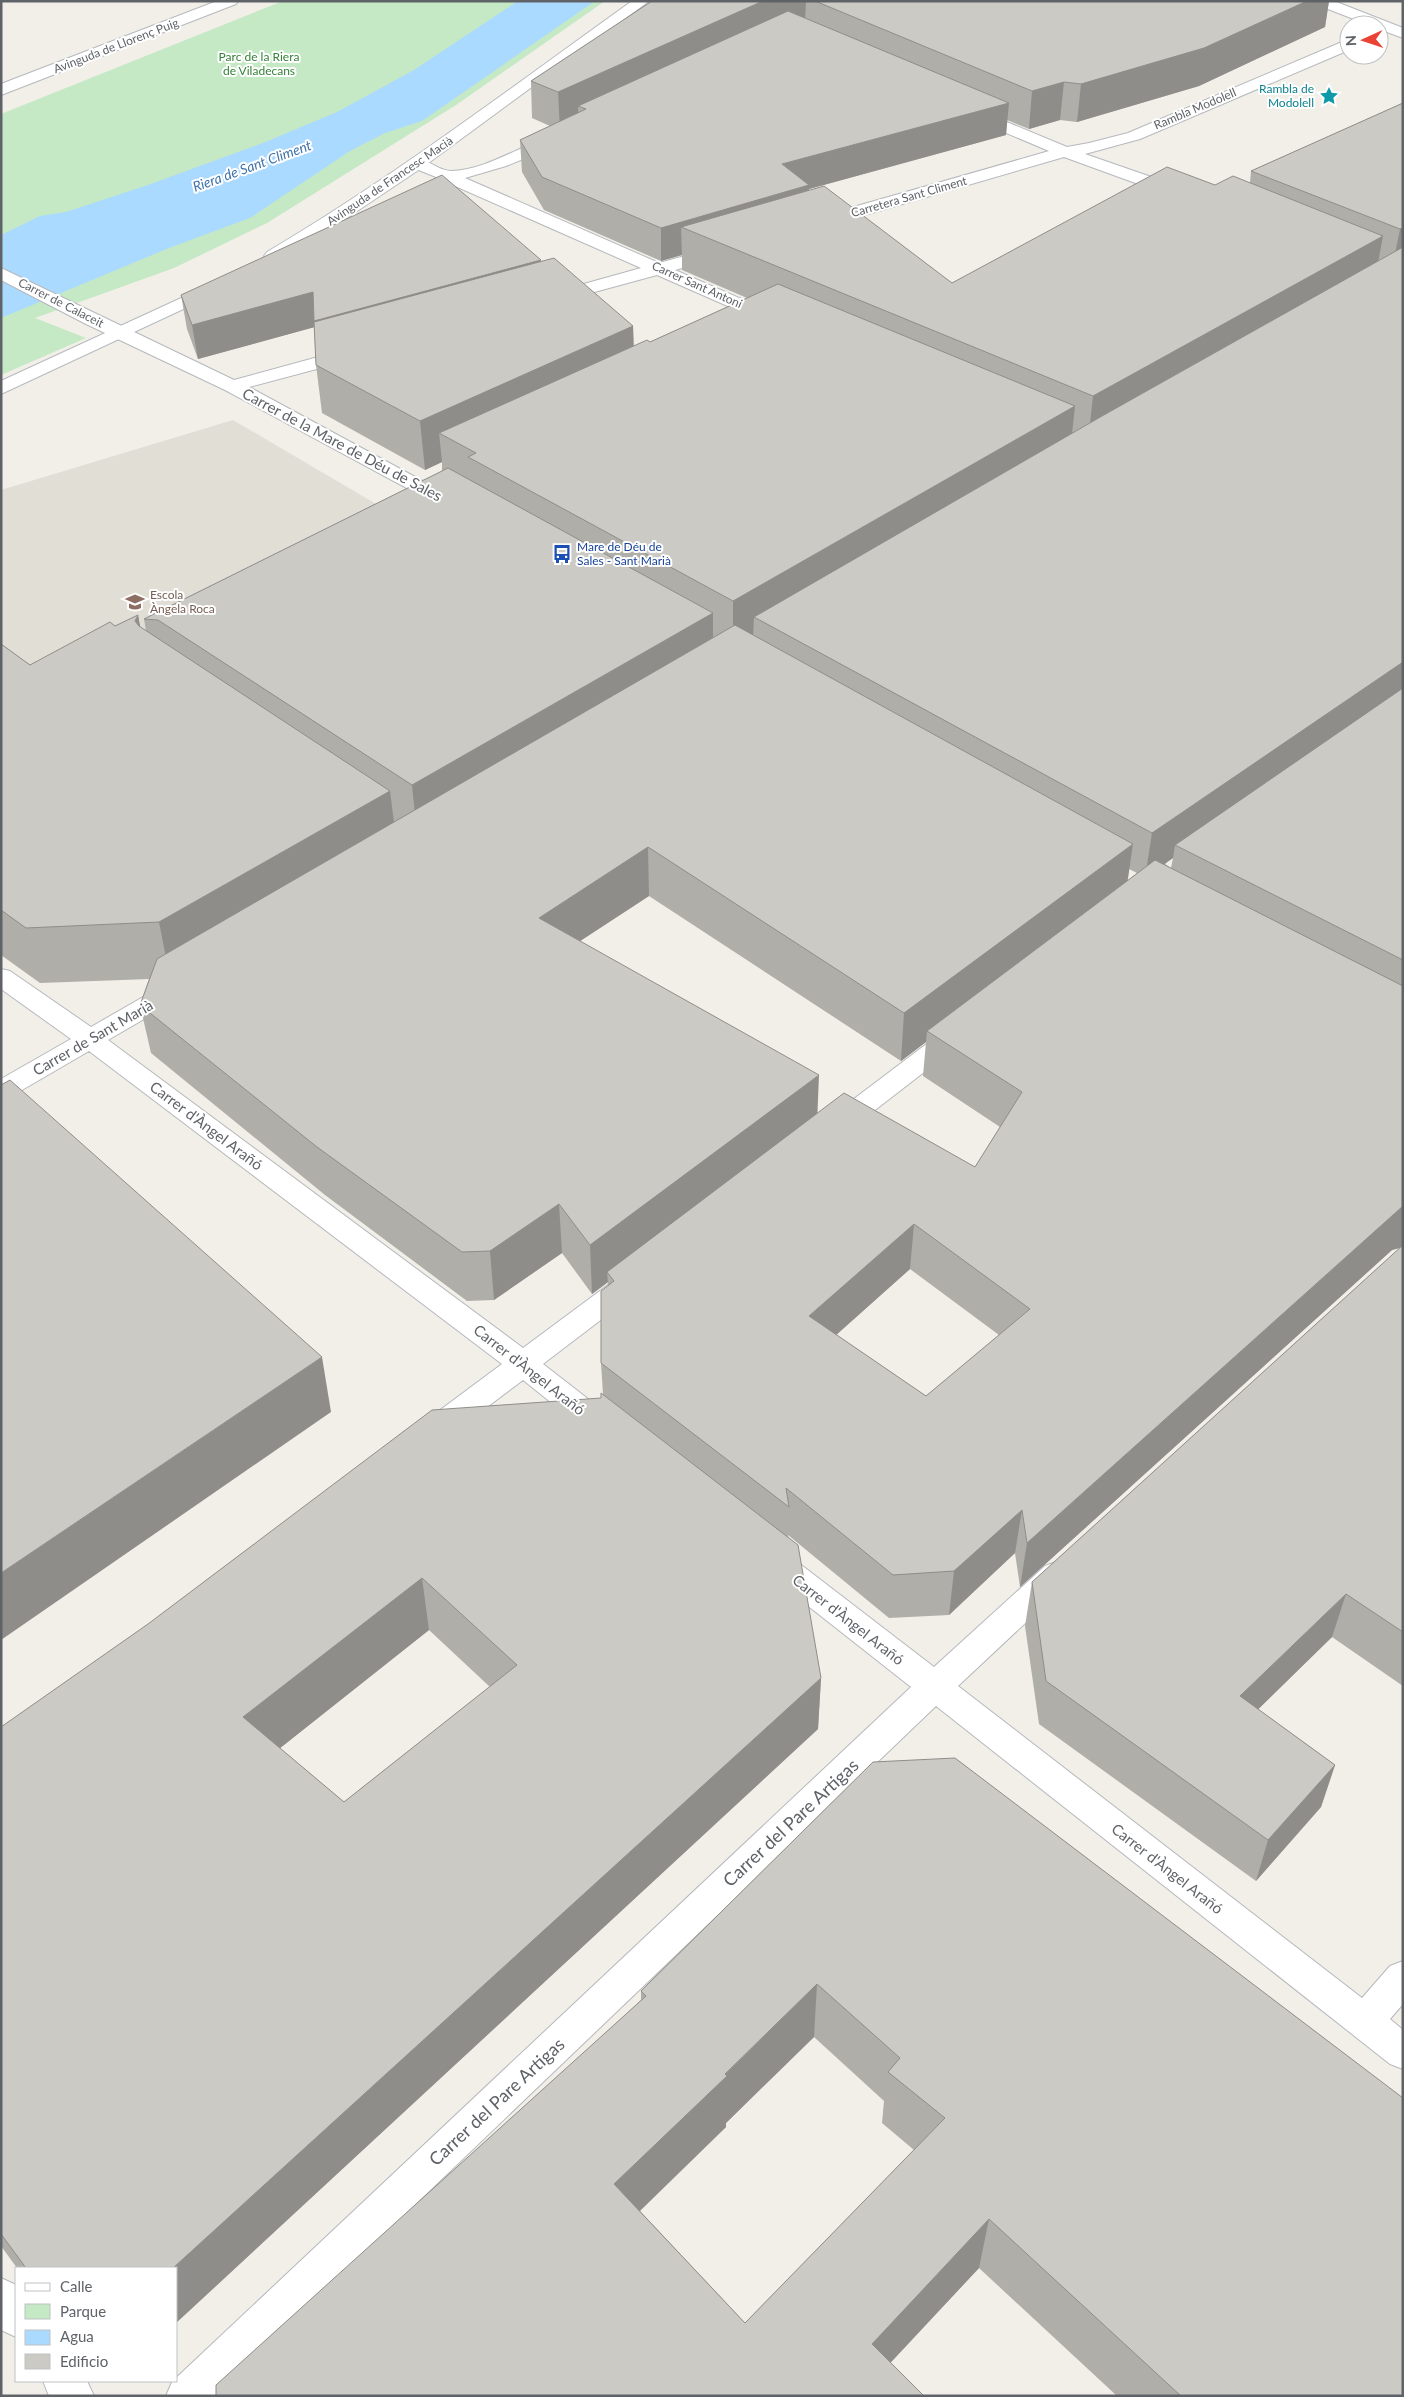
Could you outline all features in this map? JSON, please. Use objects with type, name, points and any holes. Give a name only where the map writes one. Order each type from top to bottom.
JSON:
[{"type":"street","name":"Avinguda de Llorenç Puig","points":[[1,90],[231,1]]},
{"type":"street","name":"Avinguda de Francesc Macià","points":[[262,262],[317,230],[417,163],[642,1]]},
{"type":"street","points":[[1320,1],[1352,15]]},
{"type":"street","points":[[1389,27],[1403,20]]},
{"type":"street","points":[[1389,30],[1403,33]]},
{"type":"street","name":"Rambla Modolell","points":[[1065,152],[1090,148],[1134,136],[1339,48]]},
{"type":"street","points":[[958,106],[1065,152],[1191,198]]},
{"type":"street","points":[[444,177],[468,173],[508,162],[571,133]]},
{"type":"street","name":"Carretera Sant Climent","points":[[802,228],[1065,152]]},
{"type":"street","name":"Carrer Sant Antoni","points":[[417,163],[438,171],[444,177],[661,269],[777,321],[755,328]]},
{"type":"street","points":[[538,302],[736,247]]},
{"type":"street","name":"Carrer de Calaceit","points":[[1,273],[121,334]]},
{"type":"street","points":[[1,388],[121,334],[227,281]]},
{"type":"street","name":"Carrer de la Mare de Déu de Sales","points":[[121,334],[425,480],[468,513]]},
{"type":"street","points":[[232,386],[368,349]]},
{"type":"street","name":"Carrer d'Àngel Arañó","points":[[1,977],[91,1040],[523,1364],[624,1444]]},
{"type":"street","name":"Carrer de Sant Marià","points":[[1,1091],[194,979]]},
{"type":"street","points":[[815,1142],[972,1023]]},
{"type":"street","points":[[413,1447],[649,1268]]},
{"type":"street","name":"Carrer d'Àngel Arañó","points":[[756,1547],[1403,2052]]},
{"type":"street","name":"Carrer del Pare Artigas","points":[[186,2396],[934,1687],[1081,1553]]},
{"type":"street","points":[[1364,2022],[1403,1978]]},
{"type":"street","points":[[1,2297],[15,2316]]},
{"type":"street","points":[[64,2382],[74,2396]]},
{"type":"shaded area","name":"Escola Àngela Roca","points":[[233,420],[417,528],[1,736],[1,490]]},
{"type":"green space","name":"Parc de la Riera de Viladecans","points":[[283,1],[605,1],[456,105],[267,223],[174,268],[35,318],[86,338],[1,375],[1,114]]},
{"type":"water","name":"Riera de Sant Climent","points":[[518,1],[595,1],[422,121],[385,133],[350,151],[250,218],[169,248],[1,318],[1,235],[40,216],[66,212],[148,185],[263,143],[337,112],[414,70]]},
{"type":"building","points":[[652,1],[763,1],[558,92],[531,81]]},
{"type":"building","points":[[815,1],[1307,1],[1204,48],[1081,84],[1064,82],[1032,91]]},
{"type":"building","points":[[788,11],[1009,103],[782,164],[809,185],[661,228],[542,177],[520,140],[586,109],[578,106]]},
{"type":"building","points":[[1403,103],[1403,228],[1400,229],[1251,171]]},
{"type":"building","points":[[1167,167],[1215,185],[1233,176],[1383,236],[1093,396],[681,227],[824,186],[952,283]]},
{"type":"building","points":[[442,175],[541,260],[314,321],[313,292],[192,325],[181,295]]},
{"type":"building","points":[[1403,247],[1403,662],[1152,833],[754,617],[1102,416]]},
{"type":"building","points":[[554,258],[633,326],[420,421],[316,365],[314,322]]},
{"type":"building","points":[[778,284],[1075,406],[733,601],[468,457],[476,453],[439,433],[647,340],[650,342]]},
{"type":"building","points":[[448,468],[713,613],[412,785],[158,620],[144,619]]},
{"type":"building","points":[[138,615],[135,621],[139,626],[390,791],[159,922],[26,928],[1,910],[1,644],[30,665],[110,622],[115,626]]},
{"type":"building","points":[[735,625],[1133,844],[904,1013],[648,847],[539,918],[819,1075],[590,1245],[559,1204],[490,1251],[462,1252],[317,1147],[140,1005],[157,959]]},
{"type":"building","points":[[1403,688],[1403,960],[1175,845]]},
{"type":"building","points":[[1155,860],[1403,986],[1403,1206],[1027,1543],[1022,1510],[954,1571],[893,1575],[786,1488],[789,1507],[601,1363],[601,1291],[614,1281],[607,1272],[844,1093],[975,1167],[1022,1092],[927,1031]],"holes":[[[914,1224],[1030,1309],[926,1396],[809,1316]]]},
{"type":"building","points":[[10,1080],[322,1357],[1,1573],[1,1085]]},
{"type":"building","points":[[1403,1245],[1403,1632],[1346,1594],[1240,1696],[1335,1765],[1268,1840],[1046,1681],[1032,1582]]},
{"type":"building","points":[[601,1393],[798,1545],[821,1678],[174,2267],[25,2267],[1,2234],[1,1727],[148,1624],[432,1410],[601,1398]],"holes":[[[422,1578],[517,1665],[344,1802],[243,1717]]]},
{"type":"building","points":[[955,1758],[1403,2098],[1403,2396],[1181,2396],[989,2219],[872,2344],[924,2396],[216,2396],[216,2385],[646,1996],[641,1991],[873,1762]],"holes":[[[817,1984],[900,2058],[888,2072],[945,2118],[745,2323],[614,2184],[727,2076],[725,2074]]]},
{"type":"place","name":"Rambla de Modolell","points":[[1329,96]]},
{"type":"place","name":"Mare de Déu de Sales - Sant Marià","points":[[562,554]]},
{"type":"place","name":"Escola Àngela Roca","points":[[135,602]]}]
